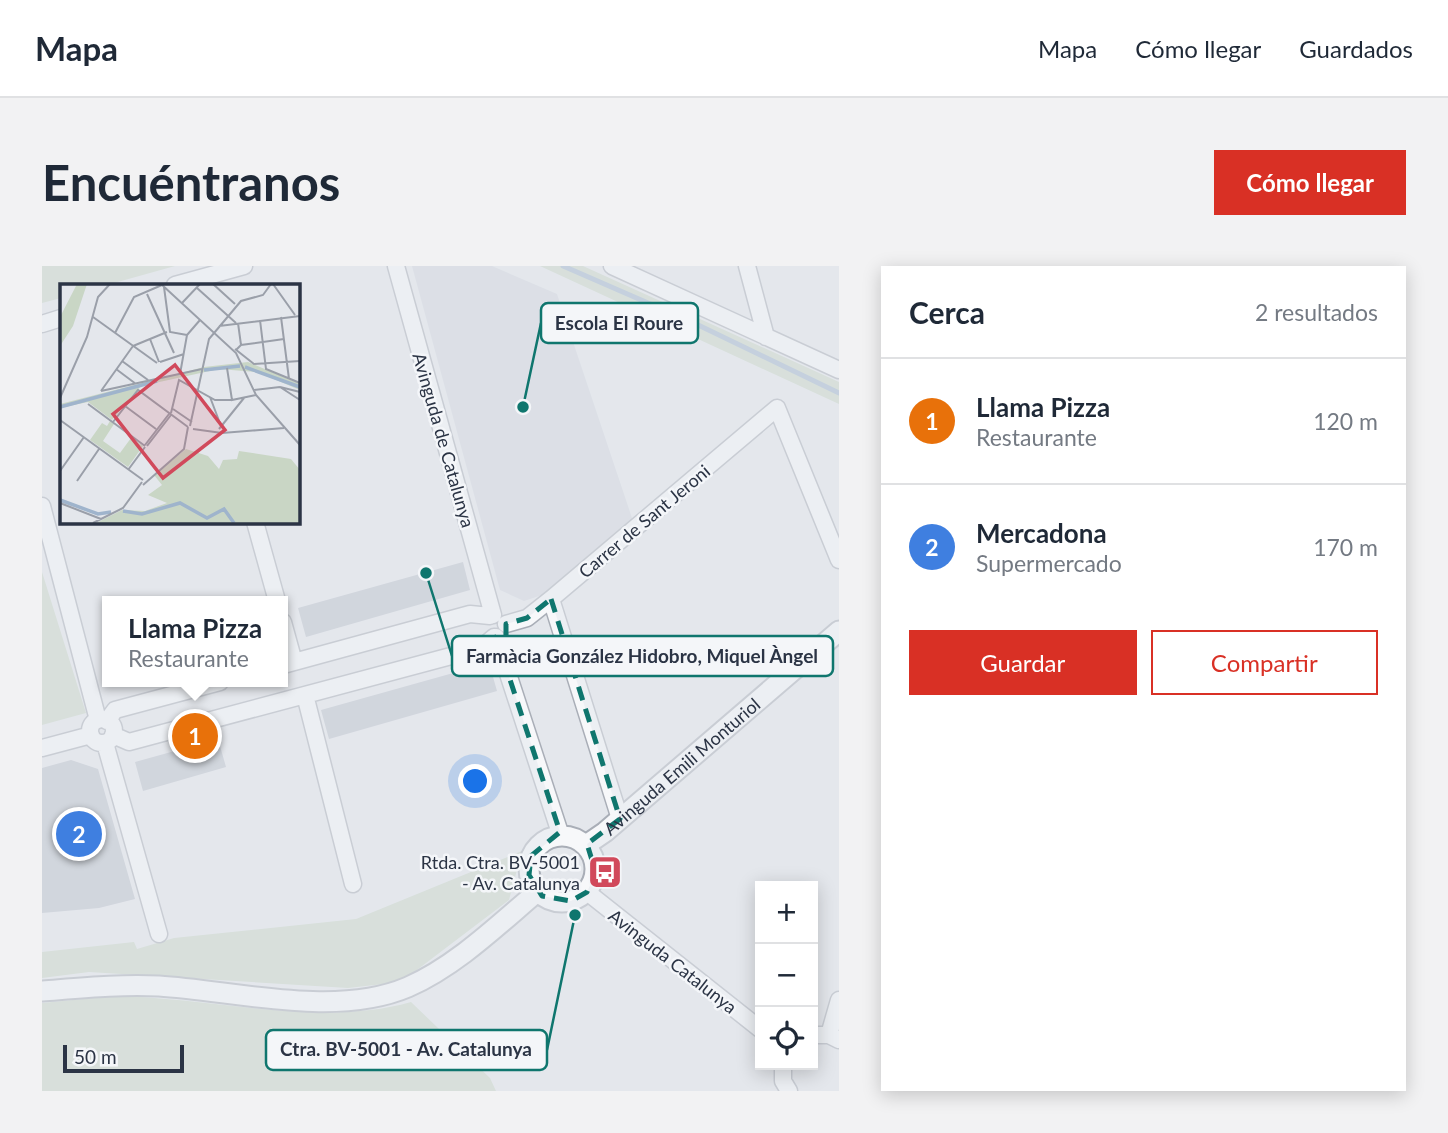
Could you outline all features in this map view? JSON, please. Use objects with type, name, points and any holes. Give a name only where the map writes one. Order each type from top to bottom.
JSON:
[{"type":"street","points":[[184,284],[244,266]]},
{"type":"street","name":"Avinguda de Catalunya","points":[[396,266],[496,626],[561,836]]},
{"type":"street","points":[[612,266],[766,337],[835,363]]},
{"type":"street","points":[[747,266],[766,337]]},
{"type":"street","points":[[42,324],[60,318]]},
{"type":"street","name":"Carrer de Sant Jeroni","points":[[103,731],[129,742],[481,648],[496,626],[527,618],[777,408],[839,560]]},
{"type":"street","points":[[42,506],[159,934]]},
{"type":"street","points":[[255,523],[276,596]]},
{"type":"street","points":[[551,599],[620,820]]},
{"type":"street","points":[[288,663],[470,614],[496,626]]},
{"type":"street","name":"Avinguda Emili Monturiol","points":[[586,845],[620,820],[839,631]]},
{"type":"street","points":[[42,748],[103,731],[115,710],[201,687]]},
{"type":"street","points":[[305,695],[353,884]]},
{"type":"street","points":[[561,836],[579,839],[586,845],[595,860],[596,873],[587,892],[571,901],[562,902],[537,892],[529,876],[531,856],[541,843],[561,836]]},
{"type":"street","points":[[42,991],[136,985],[305,1000],[369,998],[405,988],[424,979],[464,952],[537,892]]},
{"type":"street","name":"Avinguda Catalunya","points":[[587,892],[755,1025]]},
{"type":"street","points":[[827,1037],[839,1000]]},
{"type":"street","points":[[783,1070],[783,1080],[789,1091]]},
{"type":"highlighted area","points":[[551,599],[620,819],[587,844],[596,873],[587,892],[571,901],[542,896],[529,875],[531,856],[560,832],[496,637],[506,635],[506,624],[527,618]]},
{"type":"shaded area","points":[[412,266],[492,266],[557,294],[633,521],[545,594],[524,601],[500,590]]},
{"type":"green space","points":[[42,266],[175,266],[111,284],[60,284],[60,298],[42,303]]},
{"type":"green space","points":[[540,266],[583,266],[839,382],[839,404]]},
{"type":"green space","points":[[42,572],[86,713],[42,725]]},
{"type":"green space","points":[[522,851],[509,900],[401,982],[348,988],[89,972],[42,978],[42,952],[134,942],[137,949],[174,938],[356,919]]},
{"type":"green space","points":[[114,996],[302,1012],[376,1009],[411,1002],[490,1078],[496,1091],[42,1091],[42,1003]]},
{"type":"building","points":[[463,562],[470,590],[306,637],[298,608]]},
{"type":"building","points":[[489,663],[497,691],[329,739],[321,710]]},
{"type":"building","points":[[218,739],[226,767],[143,791],[135,762]]},
{"type":"building","points":[[71,760],[98,769],[135,899],[99,908],[42,913],[42,768]]},
{"type":"waterway","points":[[563,266],[694,323],[839,393]]},
{"type":"place","name":"Escola El Roure","points":[[523,407]]},
{"type":"place","name":"Farmàcia González Hidobro, Miquel Àngel","points":[[426,573]]},
{"type":"place","name":"Llama Pizza","points":[[195,736]]},
{"type":"place","name":"Mercadona","points":[[79,834]]},
{"type":"place","name":"Rtda. Ctra. BV-5001 - Av. Catalunya","points":[[605,872]]},
{"type":"place","name":"Ctra. BV-5001 - Av. Catalunya","points":[[575,915]]}]
